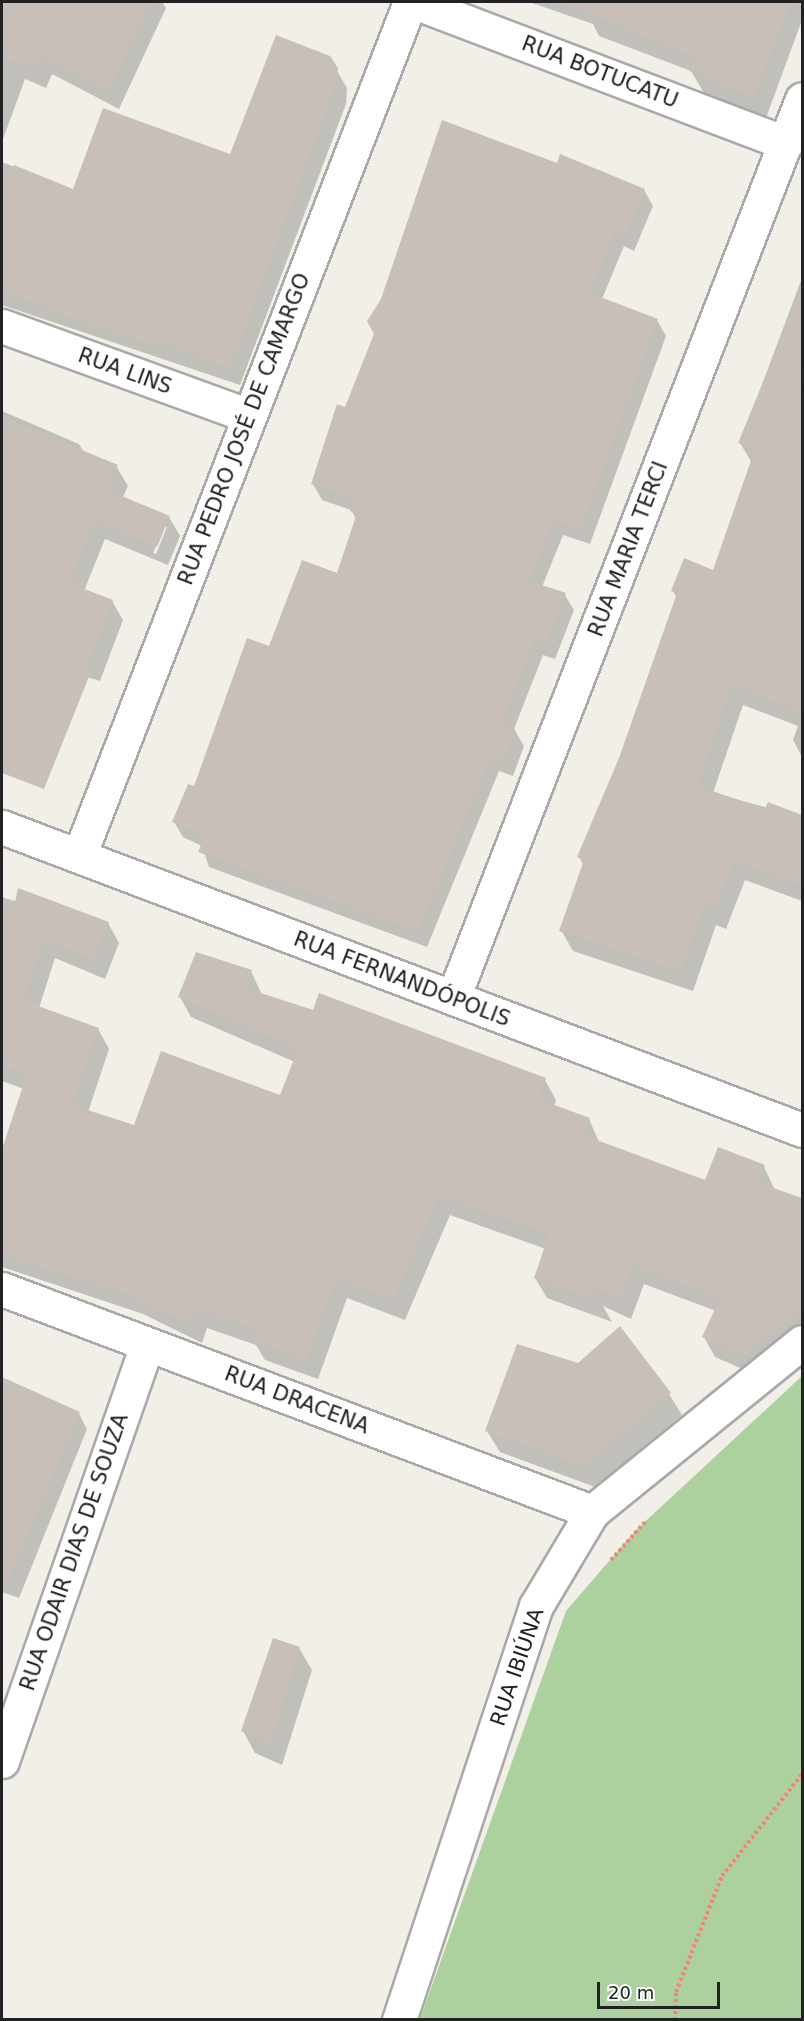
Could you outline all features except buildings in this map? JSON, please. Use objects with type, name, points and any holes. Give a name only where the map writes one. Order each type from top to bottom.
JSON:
[{"type":"street","name":"RUA BOTUCATU","points":[[412,2],[786,143]]},
{"type":"street","name":"RUA PEDRO JOSÉ DE CAMARGO","points":[[79,856],[412,2]]},
{"type":"street","name":"RUA MARIA TERCI","points":[[453,998],[802,99]]},
{"type":"street","name":"RUA LINS","points":[[2,326],[249,416]]},
{"type":"street","name":"RUA FERNANDÓPOLIS","points":[[2,827],[802,1130]]},
{"type":"street","name":"RUA DRACENA","points":[[2,1289],[592,1512]]},
{"type":"street","name":"RUA IBIÚNA","points":[[399,2019],[536,1606],[592,1512],[802,1342]]},
{"type":"street","name":"RUA ODAIR DIAS DE SOUZA","points":[[2,1761],[147,1344]]},
{"type":"path","points":[[604,1568],[650,1517]]},
{"type":"path","points":[[675,2019],[676,1992],[722,1876],[802,1774]]},
{"type":"green space","points":[[802,1376],[802,2019],[420,2019],[566,1611],[635,1531]]}]
